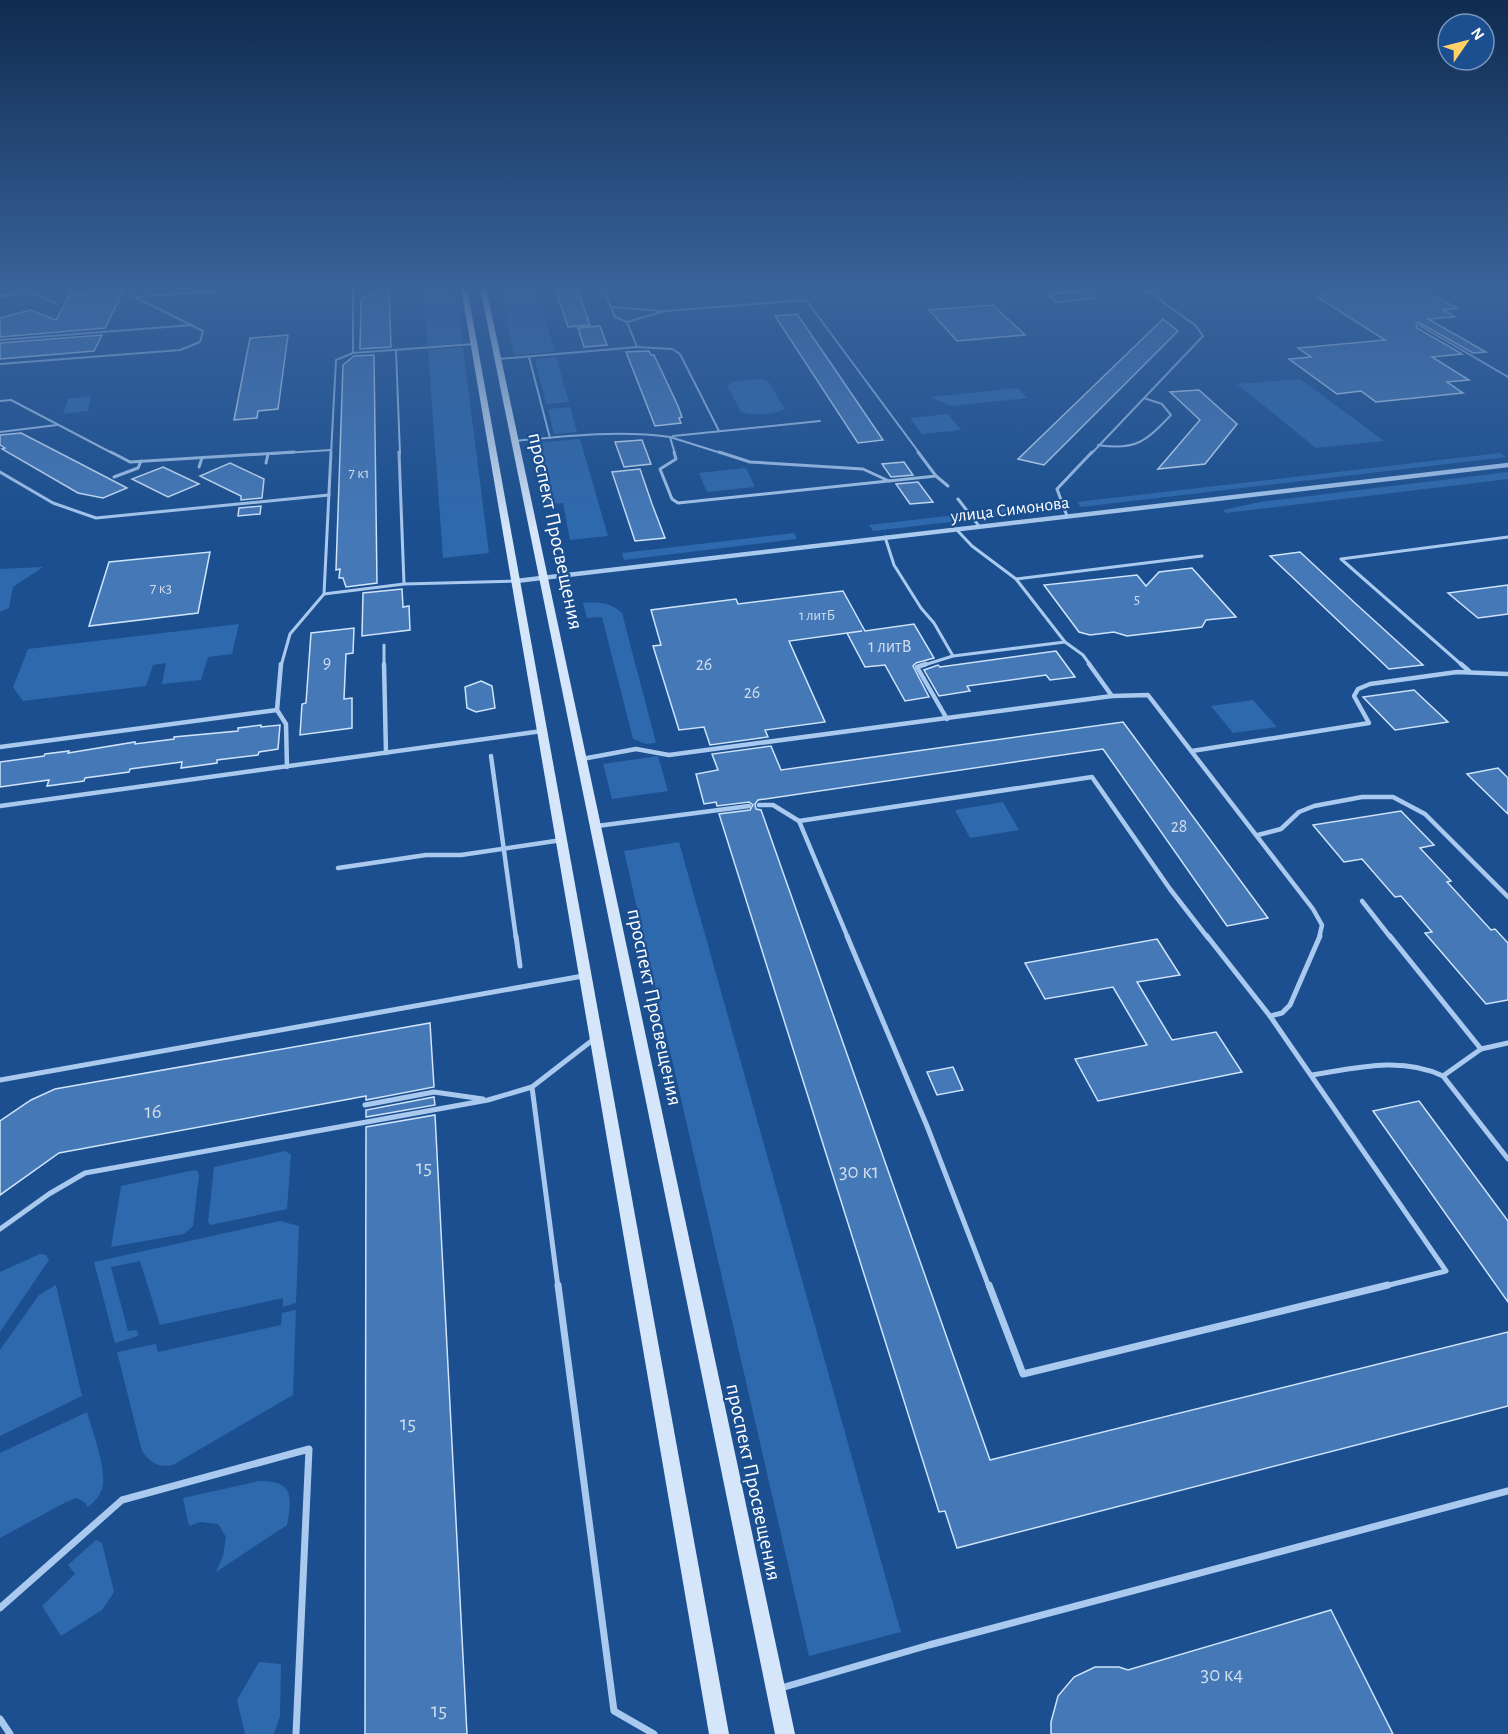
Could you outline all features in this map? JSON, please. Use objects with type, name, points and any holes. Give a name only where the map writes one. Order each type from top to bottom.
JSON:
[{"type":"main road","points":[[478,369],[719,1734]]},
{"type":"main road","name":"проспект Просвещения","points":[[500,369],[785,1734]]},
{"type":"street","name":"улица Симонова","points":[[516,581],[1508,465]]},
{"type":"lane","points":[[287,767],[286,724],[277,711],[282,658],[290,634],[324,594],[336,369]]},
{"type":"lane","points":[[397,369],[404,584]]},
{"type":"lane","points":[[532,369],[550,438]]},
{"type":"lane","points":[[689,369],[720,431]]},
{"type":"lane","points":[[857,369],[936,477],[948,486]]},
{"type":"lane","points":[[1067,516],[1059,500],[1057,489],[1171,369]]},
{"type":"lane","points":[[1494,369],[1508,377]]},
{"type":"lane","points":[[1098,445],[1119,447],[1142,444],[1171,415],[1161,404],[1143,398]]},
{"type":"lane","points":[[0,401],[11,400],[130,462],[331,450]]},
{"type":"lane","points":[[670,436],[820,421]]},
{"type":"lane","points":[[0,432],[59,424]]},
{"type":"lane","points":[[515,441],[616,432],[646,432],[670,436],[750,462],[863,469],[890,481]]},
{"type":"lane","points":[[670,436],[676,459],[660,469],[672,499],[678,503],[936,477]]},
{"type":"lane","points":[[266,463],[268,454]]},
{"type":"lane","points":[[200,467],[202,458]]},
{"type":"lane","points":[[114,477],[138,468],[141,461]]},
{"type":"lane","points":[[0,472],[53,503],[96,518],[328,495]]},
{"type":"lane","points":[[958,499],[979,526]]},
{"type":"lane","points":[[956,529],[972,546],[1016,579],[1065,642],[1083,655],[1112,696]]},
{"type":"lane","points":[[885,537],[894,565],[921,608],[934,623],[953,656]]},
{"type":"lane","points":[[1469,671],[1341,559],[1508,537]]},
{"type":"lane","points":[[1016,579],[1202,556]]},
{"type":"lane","points":[[324,594],[404,584],[486,580],[516,581]]},
{"type":"lane","points":[[947,719],[917,667],[953,656],[1065,642]]},
{"type":"lane","points":[[384,645],[386,753]]},
{"type":"lane","points":[[1192,751],[1370,723],[1354,696],[1358,689],[1370,684],[1469,671],[1490,670],[1508,674]]},
{"type":"lane","points":[[582,759],[636,749],[669,755],[1112,696],[1148,695],[1258,835],[1313,909],[1322,925],[1319,940],[1290,1005],[1282,1013],[1270,1016]]},
{"type":"lane","points":[[0,747],[277,711]]},
{"type":"lane","points":[[0,806],[542,731]]},
{"type":"lane","points":[[491,756],[520,966]]},
{"type":"lane","points":[[759,805],[773,805],[799,821],[927,1126],[1023,1374],[1446,1270],[1270,1016],[1170,889],[1092,777],[799,821]]},
{"type":"lane","points":[[1258,835],[1286,827],[1299,812],[1315,805],[1374,794],[1393,796],[1411,804],[1425,814],[1508,897]]},
{"type":"lane","points":[[596,826],[749,806]]},
{"type":"lane","points":[[338,868],[426,855],[461,855],[562,840]]},
{"type":"lane","points":[[1362,901],[1481,1049]]},
{"type":"lane","points":[[0,1080],[430,1005],[585,975]]},
{"type":"lane","points":[[0,1229],[49,1194],[85,1173],[488,1100],[532,1087],[596,1037]]},
{"type":"lane","points":[[1443,1076],[1481,1049],[1508,1043]]},
{"type":"lane","points":[[1312,1075],[1401,1064],[1424,1066],[1443,1076],[1508,1159]]},
{"type":"lane","points":[[532,1087],[614,1711],[654,1734]]},
{"type":"lane","points":[[365,1105],[434,1092],[488,1100]]},
{"type":"lane","points":[[0,1608],[122,1500],[309,1449],[296,1734]]},
{"type":"lane","points":[[776,1689],[941,1642],[1508,1491]]},
{"type":"lane","points":[[0,1719],[10,1734]]},
{"type":"shaded area","points":[[429,369],[466,369],[489,553],[443,558]]},
{"type":"shaded area","points":[[537,369],[559,369],[569,402],[546,404]]},
{"type":"shaded area","points":[[760,379],[768,381],[785,409],[763,414],[741,412],[727,386],[732,382]]},
{"type":"shaded area","points":[[1300,379],[1384,441],[1316,448],[1237,384]]},
{"type":"shaded area","points":[[1018,388],[1027,398],[951,406],[931,397]]},
{"type":"shaded area","points":[[91,396],[88,411],[63,414],[68,399]]},
{"type":"shaded area","points":[[570,407],[577,432],[554,434],[548,409]]},
{"type":"shaded area","points":[[948,414],[961,430],[922,434],[910,418]]},
{"type":"shaded area","points":[[580,439],[608,536],[570,540],[563,503],[547,504],[534,443]]},
{"type":"shaded area","points":[[1500,453],[1507,457],[1081,507],[1077,502]]},
{"type":"shaded area","points":[[746,468],[755,487],[707,492],[699,473]]},
{"type":"shaded area","points":[[1508,472],[1508,479],[1226,513],[1223,510],[1260,502]]},
{"type":"shaded area","points":[[1054,503],[1051,510],[982,518],[978,512]]},
{"type":"shaded area","points":[[963,514],[967,520],[873,531],[869,525]]},
{"type":"shaded area","points":[[794,533],[797,539],[624,560],[622,553]]},
{"type":"shaded area","points":[[43,567],[13,587],[9,608],[0,612],[0,569]]},
{"type":"shaded area","points":[[583,603],[604,604],[622,613],[656,743],[646,744],[633,739],[602,617],[587,618]]},
{"type":"shaded area","points":[[239,624],[232,654],[208,657],[201,680],[162,684],[166,663],[153,665],[146,686],[23,701],[13,687],[28,649]]},
{"type":"shaded area","points":[[1253,700],[1277,727],[1233,733],[1211,706]]},
{"type":"shaded area","points":[[658,756],[668,791],[612,799],[603,764]]},
{"type":"shaded area","points":[[1003,802],[1019,830],[970,838],[955,810]]},
{"type":"shaded area","points":[[679,842],[901,1632],[809,1656],[624,851]]},
{"type":"shaded area","points":[[285,1151],[291,1155],[287,1209],[210,1225],[208,1222],[214,1167]]},
{"type":"shaded area","points":[[198,1171],[199,1176],[193,1226],[184,1234],[111,1247],[121,1186]]},
{"type":"shaded area","points":[[280,1221],[299,1226],[296,1303],[283,1307],[283,1298],[160,1325],[140,1261],[111,1267],[128,1331],[137,1330],[138,1336],[115,1343],[94,1262]]},
{"type":"shaded area","points":[[40,1254],[46,1255],[49,1260],[0,1332],[0,1272]]},
{"type":"shaded area","points":[[56,1285],[82,1396],[0,1436],[0,1350],[39,1295]]},
{"type":"shaded area","points":[[296,1310],[293,1395],[173,1465],[155,1464],[149,1459],[142,1451],[117,1352],[156,1344],[158,1352],[281,1325],[282,1313]]},
{"type":"shaded area","points":[[87,1412],[103,1472],[102,1489],[98,1497],[88,1507],[77,1498],[66,1502],[0,1538],[0,1453]]},
{"type":"shaded area","points":[[259,1481],[285,1487],[290,1498],[287,1525],[216,1572],[223,1556],[226,1537],[218,1524],[200,1522],[189,1526],[183,1498]]},
{"type":"shaded area","points":[[96,1540],[102,1543],[114,1592],[102,1610],[61,1636],[42,1606],[75,1574],[68,1565]]},
{"type":"shaded area","points":[[259,1662],[281,1664],[280,1716],[274,1734],[245,1734],[237,1700]]},
{"type":"building","points":[[244,369],[283,369],[278,409],[258,411],[257,418],[234,420]]},
{"type":"building","points":[[343,369],[374,369],[377,583],[346,587],[343,578],[339,578],[340,569],[336,570]]},
{"type":"building","points":[[633,369],[661,369],[678,406],[682,417],[679,418],[681,423],[655,426]]},
{"type":"building","points":[[810,369],[834,369],[883,440],[858,443]]},
{"type":"building","points":[[1111,369],[1140,369],[1044,465],[1018,459]]},
{"type":"building","points":[[1303,369],[1451,369],[1469,380],[1447,382],[1463,393],[1376,402],[1361,391],[1337,394]]},
{"type":"building","points":[[1199,390],[1237,424],[1205,464],[1158,469],[1200,420],[1170,392]]},
{"type":"building","points":[[21,433],[127,488],[103,498],[78,493],[2,449],[5,448],[0,445],[0,435]]},
{"type":"building","points":[[642,440],[651,464],[624,467],[615,442]]},
{"type":"building","points":[[904,462],[913,475],[891,477],[882,464]]},
{"type":"building","points":[[230,463],[264,479],[262,498],[241,500],[241,496],[200,476]]},
{"type":"building","points":[[163,467],[199,484],[168,497],[132,479]]},
{"type":"building","points":[[640,469],[665,538],[635,541],[612,472]]},
{"type":"building","points":[[918,482],[933,502],[910,504],[896,484]]},
{"type":"building","points":[[261,506],[260,514],[238,516],[239,508]]},
{"type":"building","points":[[210,552],[198,613],[89,626],[109,562]]},
{"type":"building","points":[[1300,552],[1423,665],[1389,669],[1270,556]]},
{"type":"building","points":[[1192,568],[1236,617],[1206,620],[1202,627],[1127,636],[1114,632],[1090,635],[1079,632],[1044,585],[1137,575],[1146,586],[1159,572]]},
{"type":"building","points":[[1508,585],[1508,614],[1478,618],[1448,593]]},
{"type":"building","points":[[402,589],[403,607],[409,606],[410,630],[362,636],[363,593]]},
{"type":"building","points":[[843,591],[865,631],[914,624],[934,658],[913,666],[929,697],[905,701],[885,665],[865,667],[847,633],[789,641],[825,722],[765,730],[768,737],[710,745],[704,727],[679,730],[653,646],[661,645],[651,610],[736,599],[738,604]]},
{"type":"building","points":[[354,628],[353,653],[346,654],[344,699],[352,698],[352,728],[300,735],[302,704],[306,703],[311,633]]},
{"type":"building","points":[[1056,651],[1075,677],[1050,680],[1046,675],[967,686],[970,691],[939,696],[924,670],[938,665],[940,667]]},
{"type":"building","points":[[481,681],[492,686],[495,708],[476,712],[467,708],[465,687]]},
{"type":"building","points":[[1414,690],[1448,722],[1395,730],[1363,697]]},
{"type":"building","points":[[1123,722],[1268,918],[1227,926],[1103,749],[758,800],[755,804],[756,809],[761,810],[990,1460],[1508,1332],[1508,1406],[957,1548],[945,1511],[939,1512],[719,814],[750,810],[753,805],[749,802],[717,806],[716,802],[704,804],[696,774],[718,770],[712,754],[771,746],[781,770]]},
{"type":"building","points":[[261,725],[261,727],[280,725],[278,749],[259,752],[258,755],[217,760],[217,763],[181,768],[182,762],[130,769],[129,772],[85,778],[84,781],[77,782],[47,786],[49,780],[0,787],[0,762],[135,742],[135,744],[174,739],[174,737],[238,731],[238,728]]},
{"type":"building","points":[[1498,768],[1508,778],[1508,814],[1467,774]]},
{"type":"building","points":[[1401,811],[1434,845],[1420,848],[1451,881],[1447,882],[1491,930],[1495,929],[1508,943],[1508,1000],[1486,1004],[1425,933],[1432,932],[1401,896],[1395,897],[1362,859],[1344,862],[1313,825]]},
{"type":"building","points":[[1157,939],[1180,975],[1137,982],[1172,1040],[1216,1032],[1242,1072],[1098,1101],[1075,1059],[1147,1045],[1113,987],[1045,999],[1025,963]]},
{"type":"building","points":[[430,1023],[434,1087],[366,1100],[366,1096],[59,1153],[0,1195],[0,1121],[31,1100],[55,1089]]},
{"type":"building","points":[[953,1067],[963,1090],[937,1095],[927,1072]]},
{"type":"building","points":[[434,1097],[435,1105],[366,1117],[366,1110]]},
{"type":"building","points":[[1419,1101],[1508,1221],[1508,1302],[1373,1111]]},
{"type":"building","points":[[435,1115],[467,1734],[365,1734],[366,1127]]},
{"type":"building","points":[[1331,1610],[1393,1734],[1051,1734],[1051,1722],[1058,1696],[1074,1677],[1095,1667],[1119,1667],[1128,1670]]}]
